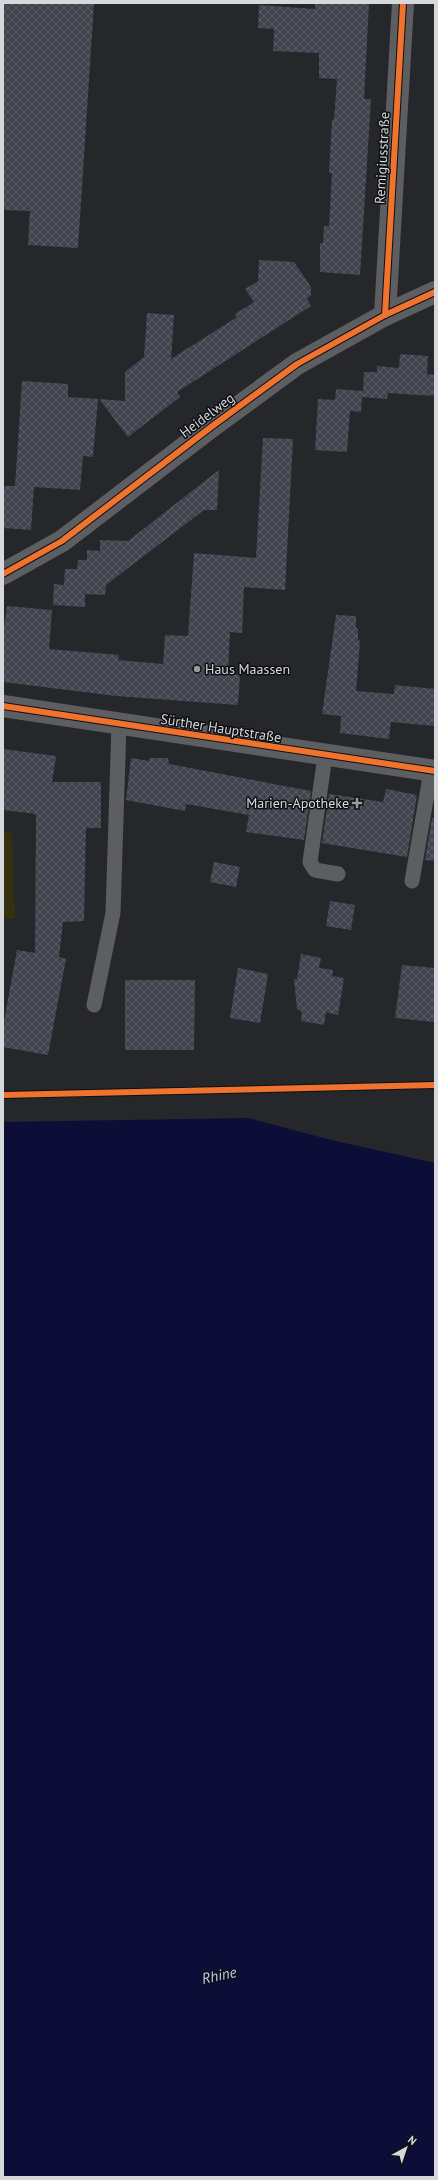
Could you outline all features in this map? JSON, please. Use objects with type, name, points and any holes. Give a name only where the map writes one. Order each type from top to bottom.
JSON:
[{"type":"street","name":"Remigiusstraße","points":[[385,315],[403,3]]},
{"type":"street","name":"Heidelweg","points":[[3,574],[62,541],[247,399],[297,364],[385,315],[435,292]]},
{"type":"street","name":"Sürther Hauptstraße","points":[[3,706],[433,771]]},
{"type":"lane","points":[[94,1005],[112,913],[119,724]]},
{"type":"lane","points":[[326,756],[310,862],[315,870],[338,874]]},
{"type":"lane","points":[[412,881],[433,771]]},
{"type":"shaded area","points":[[3,832],[12,833],[15,919],[3,918]]},
{"type":"water","name":"Rhine","points":[[248,1118],[331,1140],[435,1163],[435,2177],[3,2177],[3,1122]]},
{"type":"building","points":[[3,3],[94,3],[78,248],[28,245],[30,211],[3,210]]},
{"type":"building","points":[[315,3],[369,3],[364,99],[371,99],[360,275],[320,272],[320,243],[323,243],[324,226],[329,226],[332,173],[329,173],[332,120],[334,120],[337,79],[319,78],[319,53],[273,51],[274,29],[258,28],[259,5],[315,9]]},
{"type":"building","points":[[259,260],[294,262],[311,287],[311,295],[307,299],[311,306],[177,392],[180,397],[128,437],[99,399],[125,401],[125,372],[144,357],[147,313],[174,315],[171,359],[237,317],[235,314],[254,302],[245,289],[258,281]]},
{"type":"building","points":[[400,354],[428,356],[427,374],[435,375],[435,396],[388,393],[387,399],[362,397],[361,412],[350,411],[347,452],[315,450],[318,399],[335,400],[336,389],[363,391],[364,372],[377,372],[377,366],[399,368]]},
{"type":"building","points":[[22,381],[68,384],[68,397],[98,399],[93,457],[83,456],[80,490],[34,487],[31,530],[3,528],[3,486],[15,486]]},
{"type":"building","points":[[263,438],[293,439],[285,590],[244,587],[242,633],[230,632],[228,674],[240,675],[238,705],[116,696],[3,682],[3,635],[7,606],[52,610],[49,649],[119,655],[118,660],[163,664],[165,635],[188,636],[194,553],[256,558]]},
{"type":"building","points":[[219,470],[217,510],[204,510],[106,585],[105,595],[85,594],[85,607],[53,605],[54,584],[64,585],[65,569],[77,569],[78,560],[87,560],[87,550],[100,551],[100,540],[128,541]]},
{"type":"building","points":[[336,615],[356,616],[356,628],[358,629],[358,640],[360,641],[356,691],[394,694],[395,685],[435,689],[435,726],[391,722],[389,739],[340,733],[341,716],[322,714]]},
{"type":"building","points":[[3,749],[56,756],[52,782],[101,782],[101,828],[86,828],[84,921],[63,922],[59,957],[66,959],[48,1055],[3,1047],[3,1027],[17,950],[35,953],[36,814],[3,810]]},
{"type":"building","points":[[131,758],[149,761],[150,758],[168,758],[169,764],[311,791],[304,840],[246,832],[249,815],[186,804],[185,811],[126,800]]},
{"type":"building","points":[[386,789],[417,795],[407,857],[322,843],[329,794],[383,802]]},
{"type":"building","points":[[432,818],[435,818],[435,861],[425,860]]},
{"type":"building","points":[[214,862],[240,867],[236,887],[210,882]]},
{"type":"building","points":[[330,901],[355,905],[351,930],[326,926]]},
{"type":"building","points":[[301,954],[321,958],[319,968],[333,970],[332,976],[344,978],[338,1015],[326,1012],[324,1025],[301,1021],[302,1012],[297,1009],[294,979],[297,979]]},
{"type":"building","points":[[402,965],[435,968],[435,1022],[395,1018]]},
{"type":"building","points":[[238,968],[268,974],[260,1023],[230,1018]]},
{"type":"building","points":[[125,980],[195,980],[194,1050],[125,1050]]},
{"type":"cycle path","points":[[385,315],[403,3]]},
{"type":"cycle path","points":[[3,574],[62,541],[211,427],[297,364],[385,315],[435,292]]},
{"type":"cycle path","points":[[3,706],[435,771]]},
{"type":"cycle path","points":[[3,1095],[435,1085]]},
{"type":"place","name":"Haus Maassen","points":[[197,669]]},
{"type":"place","name":"Marien-Apotheke","points":[[357,803]]}]
